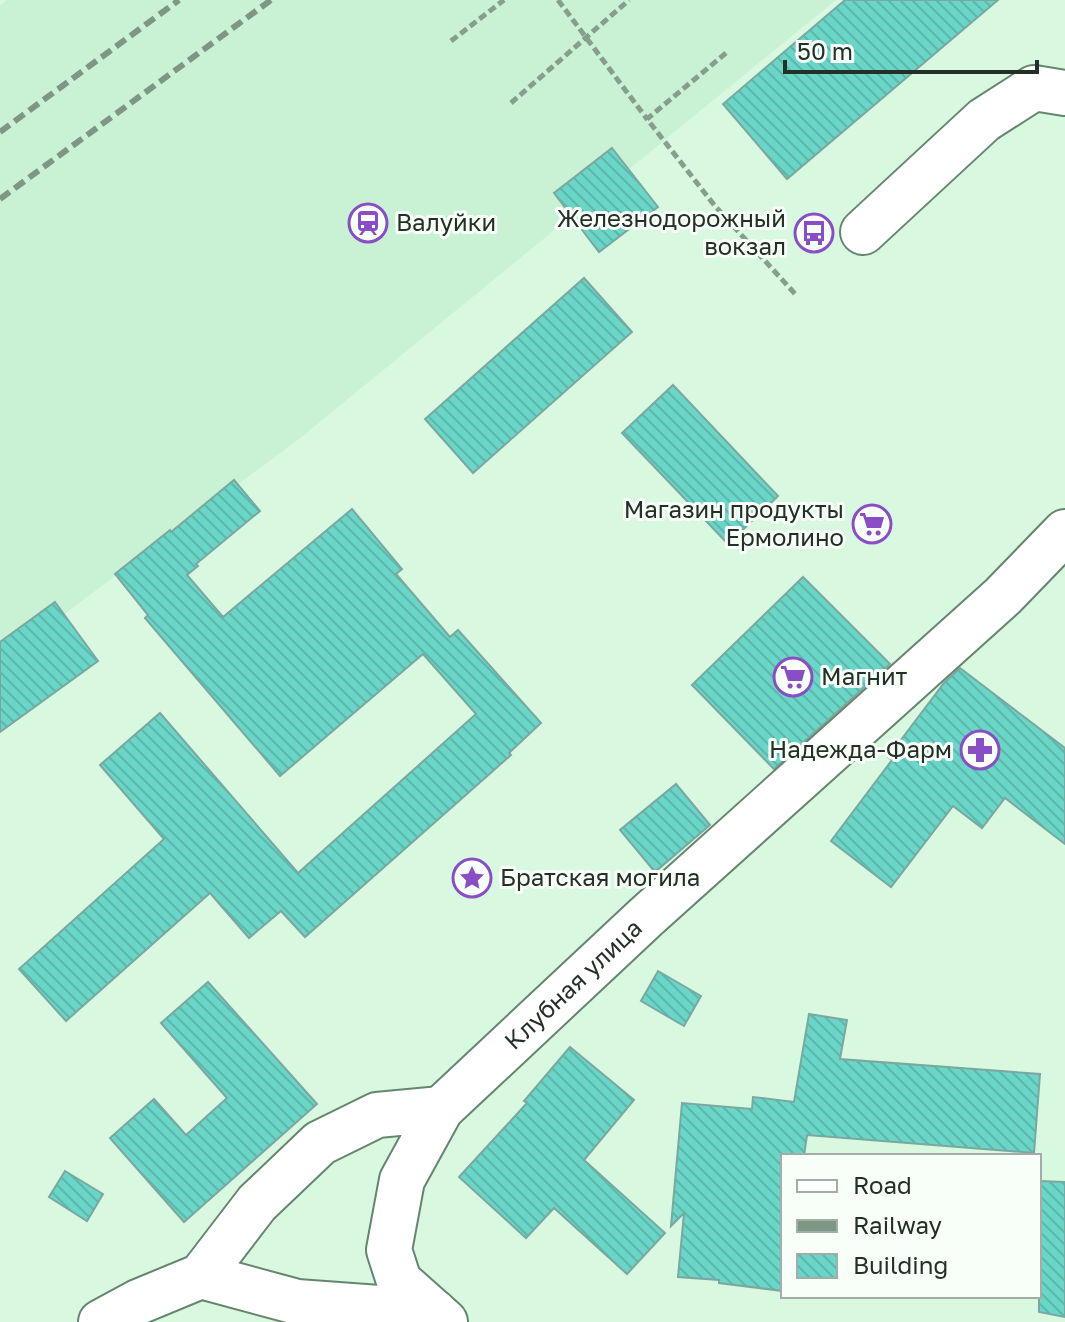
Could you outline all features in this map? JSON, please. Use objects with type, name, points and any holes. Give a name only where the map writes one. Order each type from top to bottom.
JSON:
[{"type":"street","points":[[863,232],[984,120],[1034,88],[1065,93]]},
{"type":"street","name":"Клубная улица","points":[[440,1317],[399,1281],[389,1250],[402,1180],[441,1109],[646,917],[1003,596],[1065,532]]},
{"type":"street","points":[[101,1322],[138,1302],[201,1276],[257,1203],[320,1143],[377,1115],[441,1109]]},
{"type":"street","points":[[201,1276],[297,1302],[440,1317]]},
{"type":"path","points":[[451,41],[504,0]]},
{"type":"path","points":[[558,0],[715,206],[797,296]]},
{"type":"path","points":[[511,103],[629,0]]},
{"type":"path","points":[[647,119],[726,53]]},
{"type":"shaded area","points":[[7,0],[836,0],[299,439],[0,662],[0,5]]},
{"type":"building","points":[[845,0],[998,0],[787,179],[723,104]]},
{"type":"building","points":[[612,148],[658,207],[599,252],[554,193]]},
{"type":"building","points":[[584,278],[632,332],[473,473],[425,419]]},
{"type":"building","points":[[673,385],[778,496],[728,544],[622,433]]},
{"type":"building","points":[[234,480],[260,511],[187,575],[223,617],[352,509],[402,569],[396,574],[450,637],[458,630],[541,723],[509,753],[511,755],[305,937],[281,911],[249,938],[210,893],[66,1021],[19,969],[164,839],[100,765],[160,713],[298,873],[476,714],[423,654],[280,776],[145,618],[148,615],[115,574]]},
{"type":"building","name":"Магнит","points":[[803,577],[890,664],[774,769],[692,685]]},
{"type":"building","points":[[55,602],[98,661],[0,732],[0,642]]},
{"type":"building","points":[[960,668],[1065,748],[1065,844],[1005,798],[982,828],[953,806],[891,887],[831,841],[892,760],[888,757],[944,683]]},
{"type":"building","points":[[676,784],[710,825],[655,872],[620,830]]},
{"type":"building","points":[[658,971],[701,996],[684,1026],[641,1001]]},
{"type":"building","points":[[208,982],[317,1104],[184,1222],[110,1138],[154,1099],[186,1135],[227,1098],[161,1023]]},
{"type":"building","points":[[809,1014],[847,1020],[840,1059],[1040,1074],[1034,1153],[807,1135],[804,1154],[781,1154],[781,1291],[719,1283],[719,1280],[678,1277],[684,1213],[671,1226],[682,1103],[752,1109],[753,1097],[794,1102]]},
{"type":"building","points":[[570,1047],[634,1100],[584,1160],[665,1233],[627,1274],[554,1208],[526,1238],[459,1177],[527,1103],[524,1101]]},
{"type":"building","points":[[65,1171],[103,1194],[87,1221],[49,1197]]},
{"type":"building","points":[[1041,1181],[1065,1182],[1065,1317],[1039,1312]]},
{"type":"railway","points":[[0,132],[179,0]]},
{"type":"railway","points":[[0,199],[271,0]]},
{"type":"place","name":"Валуйки","points":[[368,223]]},
{"type":"place","name":"Железнодорожный вокзал","points":[[814,233]]},
{"type":"place","name":"Магазин продукты Ермолино","points":[[872,524]]},
{"type":"place","name":"Магнит","points":[[793,677]]},
{"type":"place","name":"Надежда-Фарм","points":[[980,750]]},
{"type":"place","name":"Братская могила","points":[[472,878]]}]
